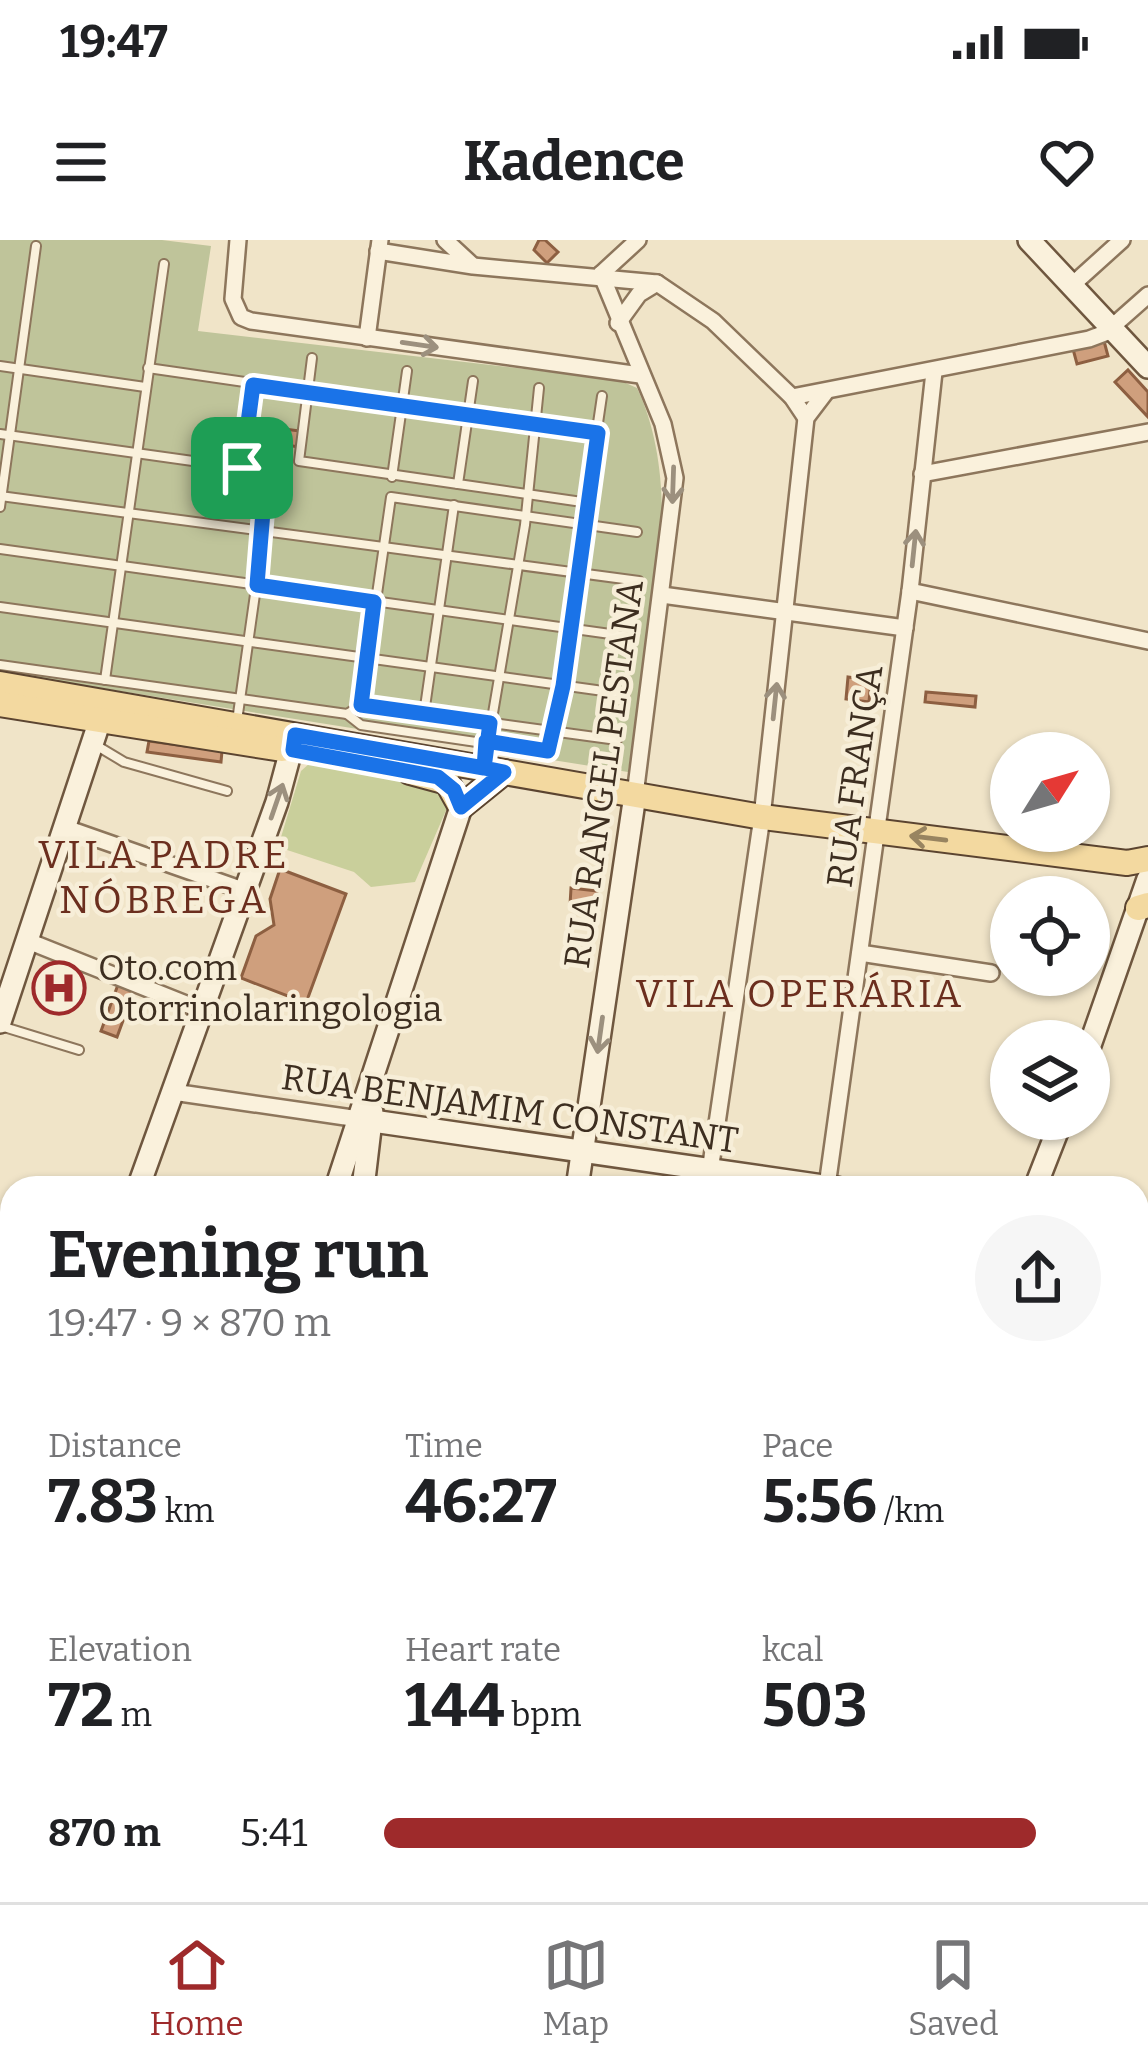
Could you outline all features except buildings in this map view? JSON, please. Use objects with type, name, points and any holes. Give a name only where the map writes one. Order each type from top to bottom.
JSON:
[{"type":"main road","points":[[1029,240],[1148,367]]},
{"type":"main road","points":[[0,684],[158,710],[438,777],[454,790],[461,807]]},
{"type":"main road","points":[[0,704],[96,732],[294,743],[494,770],[762,818],[1143,869],[1143,907],[1100,1020]]},
{"type":"main road","points":[[0,1024],[5,992],[28,941],[96,732],[109,712],[158,710]]},
{"type":"main road","points":[[142,1176],[294,743]]},
{"type":"main road","points":[[364,1176],[370,1096],[461,807],[494,770]]},
{"type":"main road","name":"RUA RANGEL PESTANA","points":[[580,1176],[635,795]]},
{"type":"main road","points":[[341,1176],[366,1120]]},
{"type":"main road","name":"RUA BENJAMIM CONSTANT","points":[[366,1120],[743,1176]]},
{"type":"main road","points":[[1040,1176],[1054,1140]]},
{"type":"street","points":[[445,240],[473,266]]},
{"type":"street","points":[[602,274],[638,240]]},
{"type":"street","points":[[1072,286],[1123,240]]},
{"type":"street","points":[[233,241],[233,299],[241,317],[251,321],[640,375]]},
{"type":"street","points":[[367,338],[379,245],[473,266],[602,274],[656,284],[712,320],[792,397],[806,418]]},
{"type":"street","name":"RUA RANGEL PESTANA","points":[[602,274],[618,323],[663,424],[675,478],[635,795]]},
{"type":"street","points":[[618,323],[639,295],[656,284]]},
{"type":"street","points":[[792,397],[1089,339],[1110,328],[1148,295]]},
{"type":"street","name":"RUA FRANÇA","points":[[828,1176],[910,590],[934,372]]},
{"type":"street","points":[[710,1172],[762,818],[806,418],[825,393]]},
{"type":"street","points":[[922,474],[1148,432]]},
{"type":"street","points":[[910,590],[1148,641]]},
{"type":"street","points":[[662,595],[905,628]]},
{"type":"street","points":[[66,828],[243,890]]},
{"type":"street","points":[[28,941],[202,1010]]},
{"type":"street","points":[[860,953],[990,973]]},
{"type":"street","name":"RUA BENJAMIM CONSTANT","points":[[173,1092],[366,1120]]},
{"type":"lane","points":[[0,507],[5,435],[20,368],[36,246]]},
{"type":"lane","points":[[105,680],[164,264]]},
{"type":"lane","points":[[312,358],[299,460],[589,503]]},
{"type":"lane","points":[[0,366],[145,387]]},
{"type":"lane","points":[[148,368],[598,433]]},
{"type":"lane","points":[[392,477],[407,371]]},
{"type":"lane","points":[[458,484],[473,381]]},
{"type":"lane","points":[[242,468],[253,385]]},
{"type":"lane","points":[[494,770],[486,741],[526,517],[539,388]]},
{"type":"lane","points":[[0,664],[347,714],[361,725],[544,752],[554,732],[563,686],[602,396]]},
{"type":"lane","points":[[5,435],[266,475],[264,531],[238,714]]},
{"type":"lane","points":[[1,496],[639,581]]},
{"type":"lane","points":[[361,705],[391,497],[637,532]]},
{"type":"lane","points":[[424,714],[454,505]]},
{"type":"lane","points":[[0,549],[632,637]]},
{"type":"lane","points":[[0,607],[625,694]]},
{"type":"lane","points":[[347,714],[361,705],[617,740]]},
{"type":"lane","points":[[96,732],[124,762],[227,791]]},
{"type":"lane","points":[[0,1024],[79,1050]]},
{"type":"green space","points":[[0,240],[162,240],[211,246],[198,331],[619,380],[637,388],[653,432],[662,527],[652,628],[628,772],[0,672]]},
{"type":"green space","points":[[310,763],[389,770],[454,792],[415,882],[371,887],[354,872],[278,847],[301,771]]},
{"type":"place","name":"Oto.com Otorrinolaringologia","points":[[59,988]]},
{"type":"district","name":"VILA PADRE NÓBREGA","points":[[164,876]]},
{"type":"district","name":"VILA OPERÁRIA","points":[[800,993]]},
{"type":"route","points":[[242,468],[253,385],[598,433],[563,686],[548,751],[486,741],[486,750],[484,768],[504,772],[486,782],[461,807],[454,790],[438,777],[293,750],[295,735],[484,768],[486,741],[490,723],[361,705],[374,602],[257,585],[266,475],[242,468]]}]
